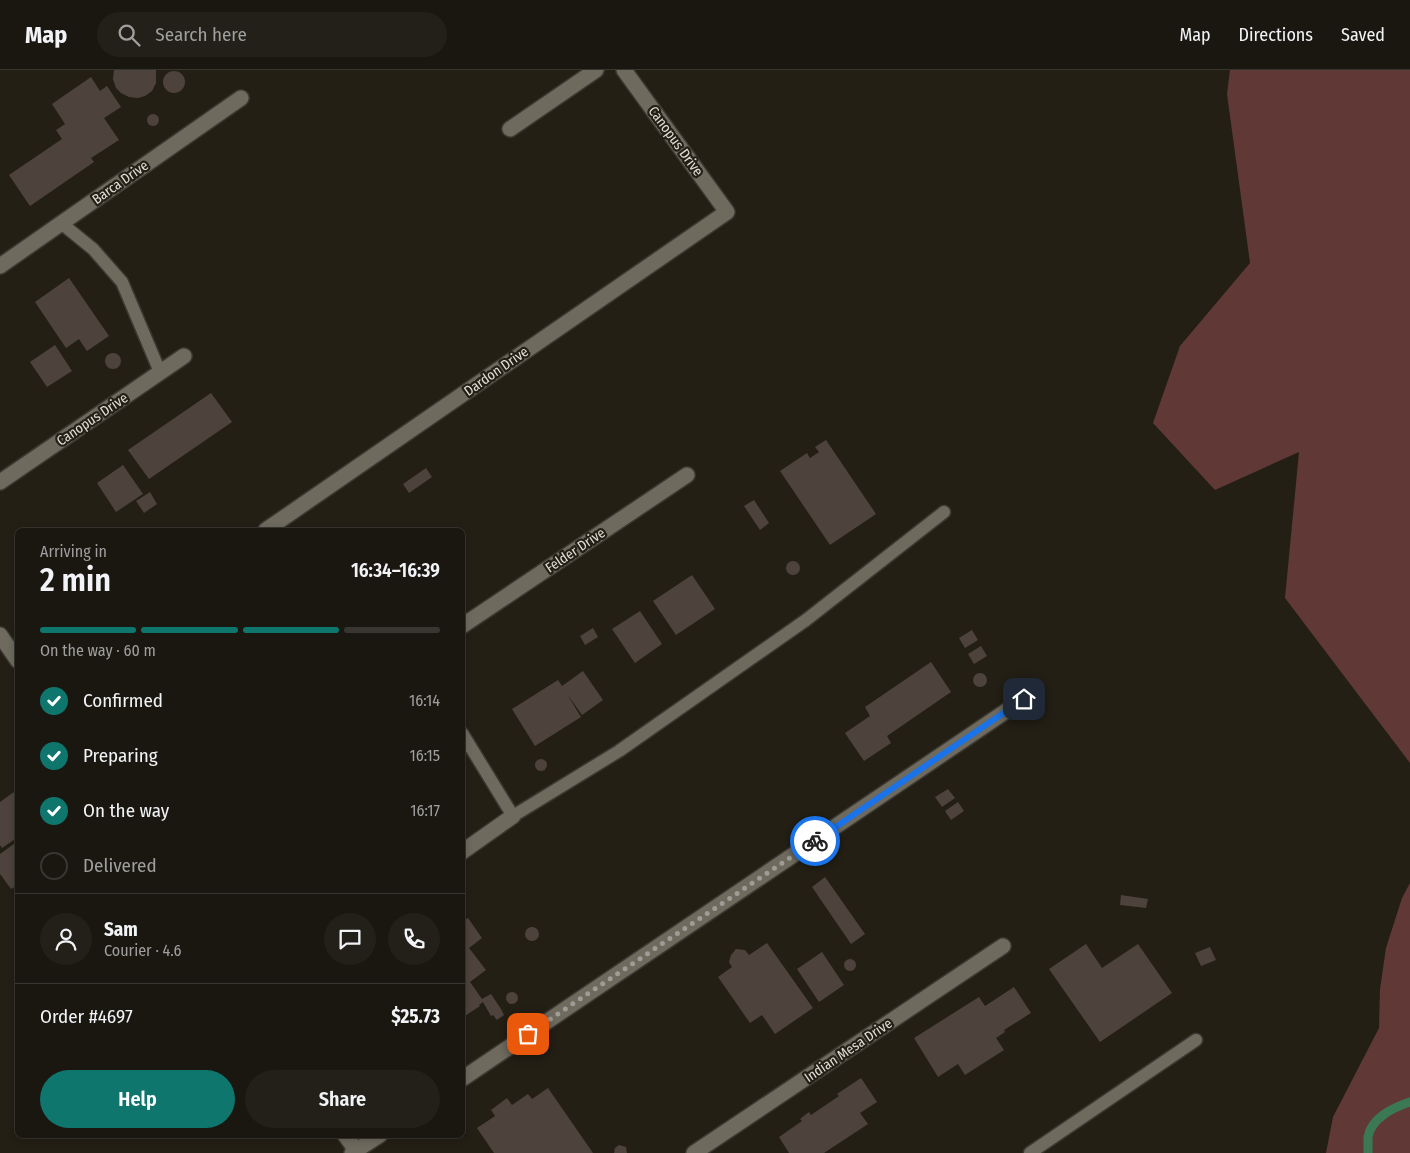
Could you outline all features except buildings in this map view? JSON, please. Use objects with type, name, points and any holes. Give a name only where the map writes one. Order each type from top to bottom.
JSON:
[{"type":"street","points":[[510,129],[596,70]]},
{"type":"street","name":"Canopus Drive","points":[[624,70],[727,212]]},
{"type":"street","name":"Barca Drive","points":[[0,266],[241,98]]},
{"type":"street","name":"Dardon Drive","points":[[269,528],[727,212]]},
{"type":"street","name":"Canopus Drive","points":[[0,482],[184,356]]},
{"type":"street","name":"Felder Drive","points":[[465,624],[687,474]]},
{"type":"street","points":[[0,635],[15,657]]},
{"type":"street","points":[[465,1077],[1024,699]]},
{"type":"street","points":[[465,850],[513,816]]},
{"type":"street","name":"Indian Mesa Drive","points":[[694,1153],[1003,946]]},
{"type":"street","points":[[347,1138],[355,1152],[376,1138]]},
{"type":"lane","points":[[61,223],[93,249],[122,282],[160,372]]},
{"type":"lane","points":[[465,738],[513,816],[618,751],[798,626],[944,512]]},
{"type":"lane","points":[[1030,1153],[1196,1040]]},
{"type":"shaded area","points":[[1230,70],[1410,70],[1410,763],[1285,598],[1299,452],[1215,490],[1153,423],[1180,346],[1250,263],[1227,94]]},
{"type":"shaded area","points":[[1410,883],[1410,1153],[1326,1153],[1333,1117],[1379,1028],[1380,989],[1386,948],[1402,898]]},
{"type":"waterway","points":[[1368,1153],[1370,1130],[1378,1119],[1390,1110],[1410,1102]]},
{"type":"way so far","points":[[528,1034],[815,841]]},
{"type":"route","points":[[815,841],[1024,699]]}]
